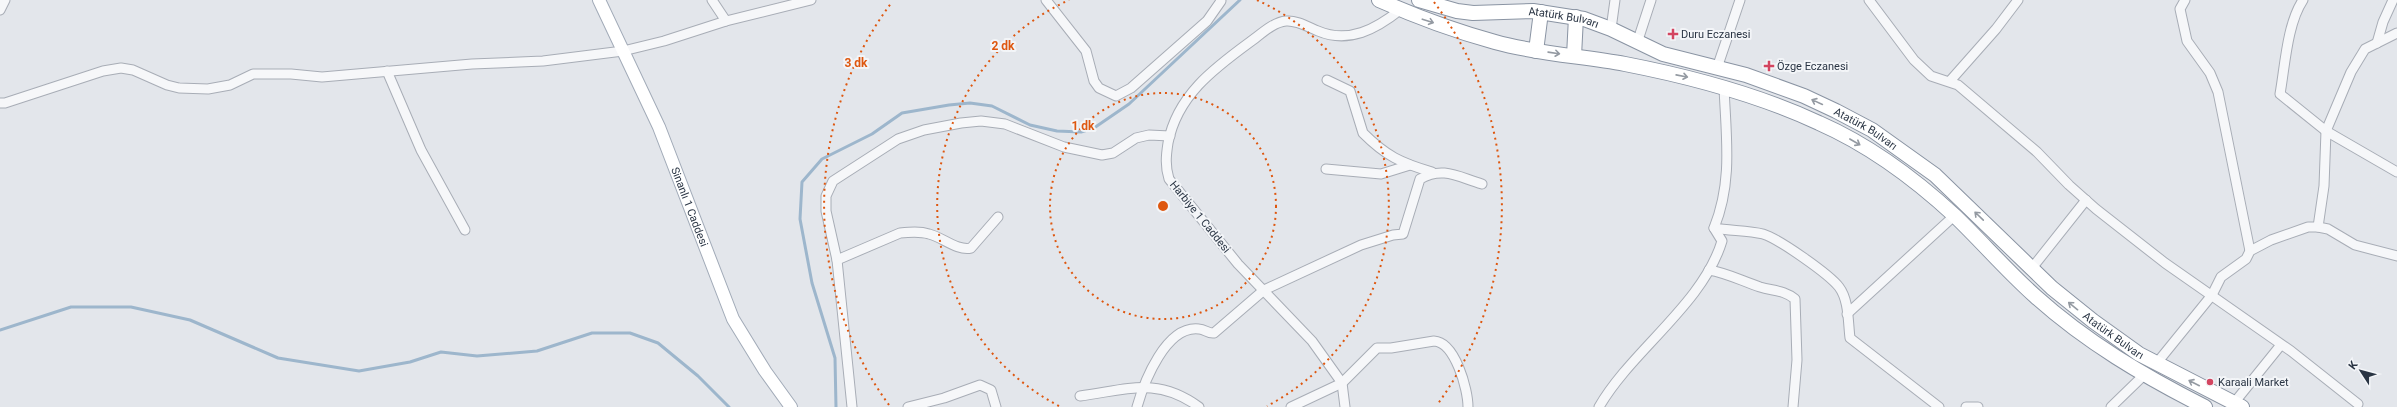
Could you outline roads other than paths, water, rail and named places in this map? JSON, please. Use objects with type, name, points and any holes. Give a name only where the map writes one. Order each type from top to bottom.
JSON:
[{"type":"highway","name":"Atatürk Bulvarı","points":[[1379,0],[1400,10],[1495,42],[1536,51],[1625,64],[1724,87],[1762,98],[1846,136],[1889,163],[1954,216],[2033,294],[2060,318],[2094,344],[2144,374],[2205,407]]},
{"type":"highway","name":"Atatürk Bulvarı","points":[[1419,0],[1457,11],[1473,13],[1541,12],[1576,17],[1611,29],[1637,43],[1668,56],[1746,75],[1804,96],[1872,130],[1935,175],[2052,288],[2093,321],[2156,364],[2238,405]]},
{"type":"highway","points":[[1536,51],[1541,12]]},
{"type":"highway","points":[[1574,56],[1576,17]]},
{"type":"highway","points":[[2144,374],[2156,364]]},
{"type":"main road","name":"Sinanlı 1 Caddesi","points":[[599,0],[674,163],[733,318],[761,366],[791,407]]},
{"type":"street","points":[[0,10],[5,0]]},
{"type":"street","points":[[712,0],[726,21]]},
{"type":"street","points":[[0,102],[5,103],[103,71],[121,68],[133,70],[167,85],[179,88],[208,89],[230,85],[253,74],[291,74],[322,77],[472,64],[543,61],[623,51],[664,41],[726,21],[811,0]]},
{"type":"street","points":[[1046,0],[1086,51],[1094,81],[1099,88],[1116,96],[1131,88],[1207,21],[1221,1]]},
{"type":"street","points":[[1611,29],[1615,0]]},
{"type":"street","points":[[1637,43],[1651,0]]},
{"type":"street","points":[[1717,68],[1740,0]]},
{"type":"street","points":[[1869,0],[1914,60],[1931,76],[1950,80],[1958,85],[2007,125],[2086,200],[2165,263],[2212,295],[2280,346],[2291,351],[2358,404]]},
{"type":"street","points":[[1950,80],[1996,28],[2018,0]]},
{"type":"street","points":[[2185,0],[2180,9],[2187,40],[2210,73],[2218,92],[2250,252]]},
{"type":"street","points":[[2303,0],[2298,7],[2289,43],[2280,94],[2326,131],[2397,172]]},
{"type":"street","points":[[2377,43],[2383,22],[2393,0]]},
{"type":"street","name":"Harbiye 1 Caddesi","points":[[1345,407],[1342,383],[1312,341],[1221,244],[1169,179],[1166,162],[1170,136],[1178,112],[1191,92],[1241,49],[1278,23],[1286,20],[1294,21],[1326,34],[1347,37],[1372,29],[1400,10]]},
{"type":"street","points":[[2318,228],[2324,186],[2326,131],[2351,72],[2365,49],[2397,33]]},
{"type":"street","points":[[387,72],[421,150],[465,230]]},
{"type":"street","points":[[1327,80],[1350,91],[1363,132],[1397,160],[1432,172],[1445,173],[1482,184]]},
{"type":"street","points":[[1714,228],[1719,216],[1728,174],[1724,87]]},
{"type":"street","points":[[852,407],[837,260],[826,211],[826,196],[833,181],[898,139],[924,130],[981,121],[1005,124],[1064,147],[1102,155],[1113,153],[1136,138],[1149,135],[1170,136]]},
{"type":"street","points":[[1326,169],[1381,174],[1410,165]]},
{"type":"street","points":[[1136,407],[1143,386],[1169,342],[1176,336],[1200,329],[1214,333],[1264,290],[1361,245],[1393,235],[1404,234],[1420,179],[1432,172]]},
{"type":"street","points":[[2032,268],[2086,200]]},
{"type":"street","points":[[1847,314],[1954,216]]},
{"type":"street","points":[[837,260],[900,233],[911,232],[929,234],[962,248],[971,248],[998,217]]},
{"type":"street","points":[[2156,364],[2212,295],[2221,277],[2246,259],[2250,252],[2271,240],[2308,227],[2318,228],[2328,230],[2355,245],[2397,256]]},
{"type":"street","points":[[1599,407],[1611,386],[1642,354],[1709,270],[1722,240],[1714,228]]},
{"type":"street","points":[[1714,228],[1763,234],[1789,248],[1828,276],[1839,287],[1847,314],[1850,338],[1939,407]]},
{"type":"street","points":[[1709,270],[1721,272],[1761,287],[1787,292],[1795,299],[1797,360],[1793,407]]},
{"type":"street","points":[[1291,407],[1342,383],[1376,348],[1441,341],[1447,346],[1462,376],[1468,407]]},
{"type":"street","points":[[2238,405],[2280,346]]},
{"type":"street","points":[[2111,407],[2144,374]]},
{"type":"street","points":[[908,407],[944,398],[980,385],[991,390],[996,407]]},
{"type":"street","points":[[1080,396],[1143,386],[1156,387],[1174,392],[1199,407]]},
{"type":"street","points":[[1966,407],[1978,407]]},
{"type":"waterway","points":[[836,407],[835,358],[812,283],[800,219],[802,182],[822,159],[872,134],[902,113],[949,105],[970,103],[992,106],[1030,125],[1057,131],[1081,132],[1094,128],[1129,104],[1240,0]]},
{"type":"waterway","points":[[0,330],[71,307],[131,307],[190,320],[278,358],[359,371],[410,362],[441,352],[477,356],[537,351],[592,333],[630,333],[658,343],[698,376],[729,407]]},
{"type":"place","name":"Duru Eczanesi","points":[[1673,34]]},
{"type":"place","name":"Özge Eczanesi","points":[[1769,66]]},
{"type":"place","name":"Karaali Market","points":[[2210,382]]}]
